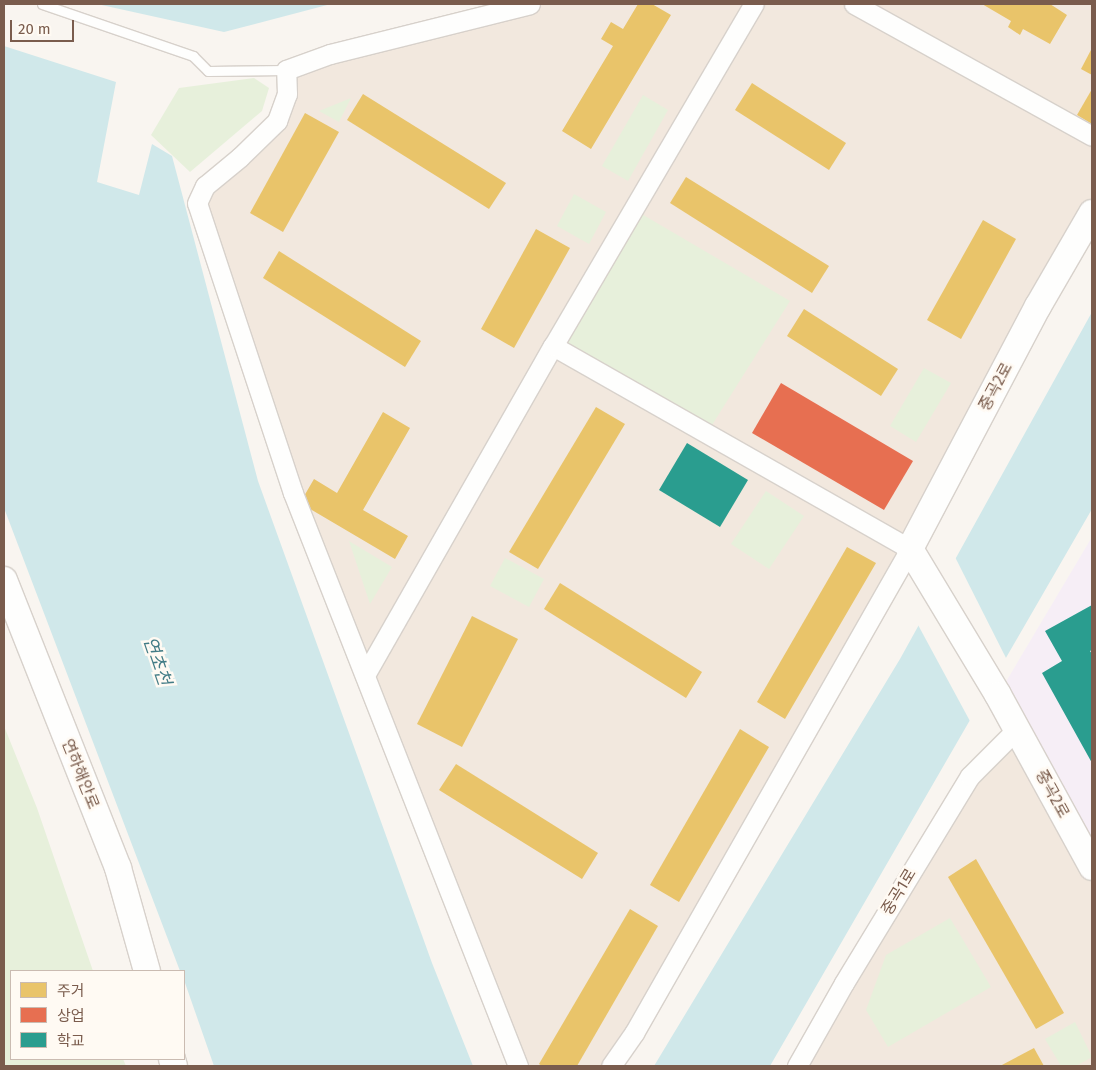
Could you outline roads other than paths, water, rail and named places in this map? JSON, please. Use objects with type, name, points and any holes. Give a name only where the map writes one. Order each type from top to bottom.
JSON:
[{"type":"street","points":[[518,1066],[293,493],[197,204],[205,186],[210,180],[240,157],[276,121],[287,94],[286,70],[330,54],[530,4]]},
{"type":"street","points":[[365,675],[553,346],[754,4]]},
{"type":"street","points":[[854,4],[1092,136]]},
{"type":"street","name":"중곡2로","points":[[1092,213],[1038,306],[915,555],[998,695],[1092,867]]},
{"type":"street","points":[[553,346],[915,555],[634,1033],[612,1066]]},
{"type":"street","name":"연하해안로","points":[[4,580],[118,868],[147,970]]},
{"type":"street","name":"중곡1로","points":[[803,1064],[844,983],[970,776],[1016,730]]},
{"type":"lane","points":[[42,4],[53,6],[192,56],[208,71],[286,70]]},
{"type":"water","points":[[97,4],[331,4],[224,32]]},
{"type":"water","name":"연초천","points":[[4,46],[116,82],[97,182],[139,195],[152,144],[172,156],[258,481],[432,963],[473,1066],[214,1066],[185,983],[185,970],[180,970],[4,508]]},
{"type":"water","points":[[1092,312],[1092,509],[770,1066],[654,1066],[900,659]]}]
